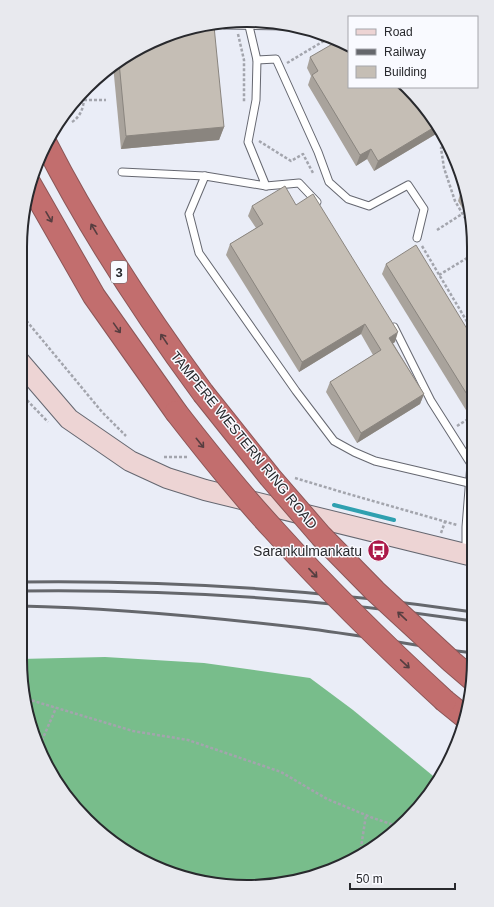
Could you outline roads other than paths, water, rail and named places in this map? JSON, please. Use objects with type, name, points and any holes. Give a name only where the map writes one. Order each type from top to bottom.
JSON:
[{"type":"highway","name":"TAMPERE WESTERN RING ROAD","points":[[50,151],[59,170],[123,278],[203,394],[270,477],[321,536],[381,596],[467,675]]},
{"type":"highway","name":"3","points":[[34,191],[94,296],[176,412],[228,478],[317,577],[395,655],[461,714]]},
{"type":"main road","points":[[27,370],[69,419],[130,461],[167,478],[205,490],[467,554]]},
{"type":"lane","points":[[249,27],[257,60],[256,100],[248,142],[266,186]]},
{"type":"lane","points":[[257,60],[276,59],[318,152],[329,182],[348,199],[369,206],[408,185],[424,209],[417,238]]},
{"type":"lane","points":[[122,172],[205,176],[266,186],[299,182],[321,208]]},
{"type":"lane","points":[[205,176],[189,214],[200,253],[296,391],[334,441],[375,461],[467,484]]},
{"type":"lane","points":[[389,318],[431,401],[467,458]]},
{"type":"lane","points":[[467,513],[467,534]]},
{"type":"waterway","points":[[334,505],[394,520]]},
{"type":"railway","points":[[27,582],[134,583],[247,588],[304,592],[417,604],[467,611]]},
{"type":"railway","points":[[27,591],[134,592],[247,597],[304,601],[417,613],[467,620]]},
{"type":"railway","points":[[27,606],[127,611],[232,620],[303,628],[467,652]]},
{"type":"place","name":"Sarankulmankatu","points":[[378,551]]}]
